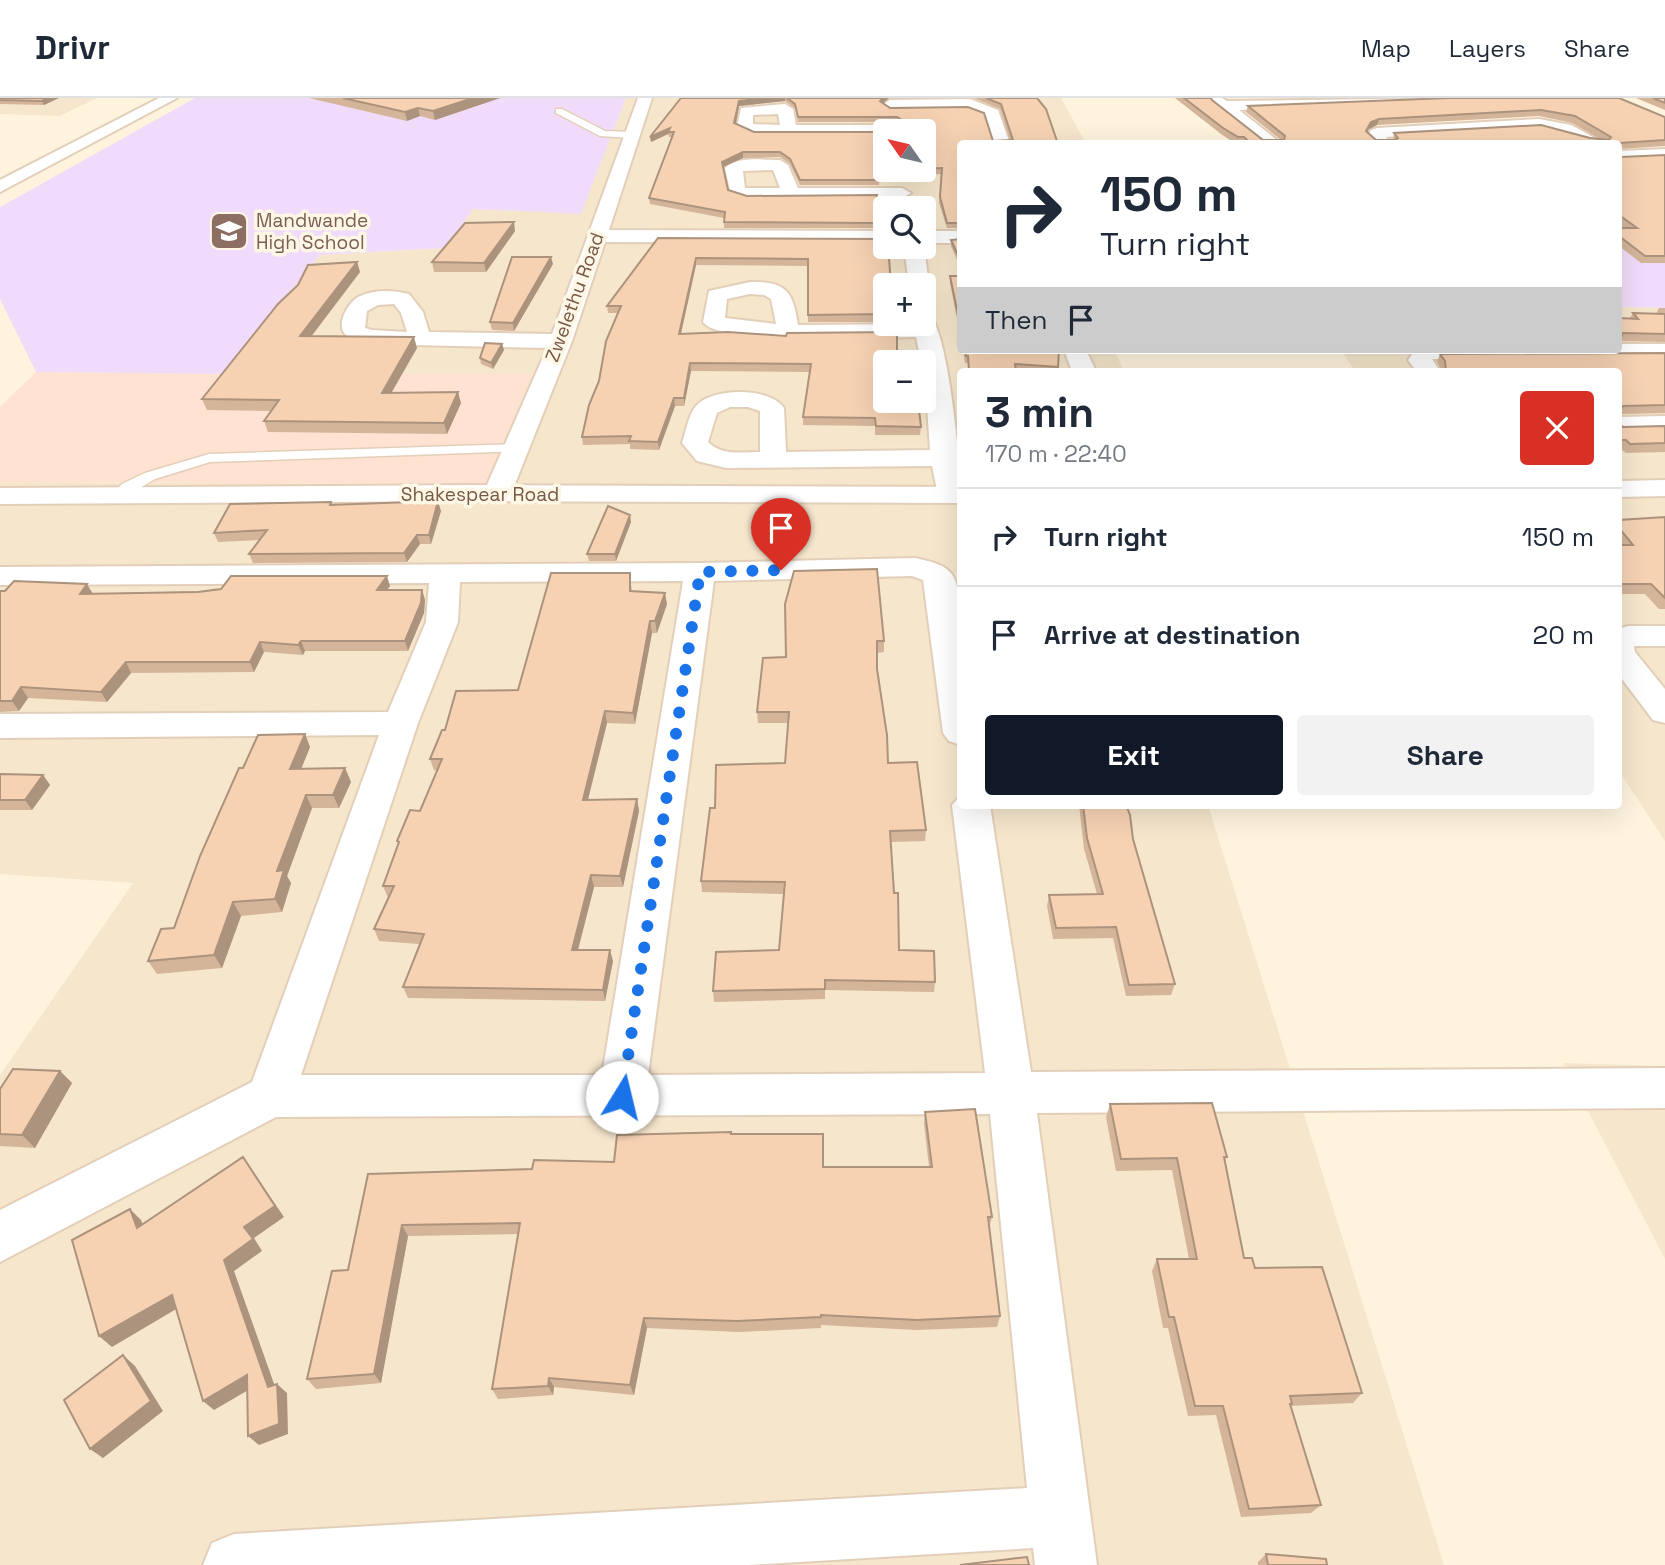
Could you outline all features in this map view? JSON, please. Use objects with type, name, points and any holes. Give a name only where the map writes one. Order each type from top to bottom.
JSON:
[{"type":"street","points":[[0,187],[170,98]]},
{"type":"street","name":"Zwelethu Road","points":[[497,494],[561,341],[645,98]]},
{"type":"street","points":[[1219,102],[1445,98]]},
{"type":"street","points":[[894,119],[889,102],[976,106],[993,113],[1001,140]]},
{"type":"street","points":[[1219,102],[1270,140]]},
{"type":"street","points":[[1379,140],[1375,137],[1377,133],[1539,124],[1565,128],[1590,140]]},
{"type":"street","points":[[789,130],[873,131]]},
{"type":"street","points":[[1622,155],[1665,154]]},
{"type":"street","points":[[791,193],[873,199]]},
{"type":"street","points":[[596,236],[873,237]]},
{"type":"street","points":[[936,237],[957,237]]},
{"type":"street","points":[[788,330],[873,328]]},
{"type":"street","points":[[928,336],[949,388],[944,458],[956,495]]},
{"type":"street","points":[[420,339],[561,341]]},
{"type":"street","points":[[1622,351],[1665,351]]},
{"type":"street","points":[[1622,425],[1665,425]]},
{"type":"street","points":[[773,460],[944,458]]},
{"type":"street","points":[[1622,489],[1665,488]]},
{"type":"street","name":"Shakespear Road","points":[[0,496],[956,495]]},
{"type":"street","points":[[0,576],[700,572],[915,567],[940,579],[957,704]]},
{"type":"street","points":[[622,1097],[700,572]]},
{"type":"street","points":[[271,1096],[401,723],[442,622],[445,573]]},
{"type":"street","points":[[1622,640],[1628,636],[1665,636]]},
{"type":"street","points":[[1622,657],[1665,712]]},
{"type":"street","points":[[0,726],[401,723]]},
{"type":"street","points":[[234,1565],[1062,1540],[1011,1093],[972,809]]},
{"type":"street","points":[[0,1237],[271,1096],[622,1097],[1665,1088]]},
{"type":"lane","points":[[559,111],[603,134],[632,135]]},
{"type":"lane","points":[[118,496],[127,487],[150,476],[209,458],[517,448]]},
{"type":"shaded area","points":[[0,98],[97,98],[60,116],[0,114]]},
{"type":"shaded area","name":"Mandwande High School","points":[[195,98],[626,98],[581,214],[473,209],[446,248],[320,255],[222,374],[36,372],[0,299],[0,207]]},
{"type":"shaded area","points":[[626,98],[1061,98],[1084,140],[957,140],[957,354],[1116,354],[1123,368],[957,368],[957,809],[1209,809],[1444,1565],[0,1565],[0,1075],[133,883],[0,874],[0,482],[489,484],[531,374],[222,374],[320,255],[446,248],[473,209],[581,213]]},
{"type":"shaded area","points":[[1665,172],[1665,308],[1622,307],[1622,174]]},
{"type":"shaded area","points":[[1622,307],[1665,308],[1665,841],[1622,776],[1622,368],[1353,368],[1344,354],[1622,354]]},
{"type":"shaded area","points":[[36,372],[532,374],[489,484],[0,482],[0,407]]},
{"type":"shaded area","points":[[1563,1063],[1665,1066],[1665,1259]]},
{"type":"building","points":[[0,98],[48,98],[42,101]]},
{"type":"building","points":[[343,98],[473,98],[433,111],[418,108],[405,112]]},
{"type":"building","points":[[681,98],[769,98],[739,101],[734,123],[754,132],[873,132],[873,180],[800,180],[790,159],[780,152],[743,152],[722,162],[728,190],[747,196],[877,195],[873,196],[873,223],[724,222],[725,212],[649,198],[674,132],[668,132],[670,128],[650,137]]},
{"type":"building","points":[[787,98],[883,98],[880,101],[890,108],[968,107],[984,113],[993,140],[957,140],[957,223],[947,223],[940,197],[942,168],[936,168],[936,119],[798,117],[795,104]]},
{"type":"building","points":[[986,98],[1037,98],[1046,109],[1057,140],[1013,140],[1001,104]]},
{"type":"building","points":[[1184,98],[1211,98],[1263,140],[1238,137]]},
{"type":"building","points":[[1448,98],[1619,98],[1665,117],[1665,140],[1622,143],[1622,140],[1609,140],[1611,137],[1575,116],[1541,110],[1379,119],[1371,122],[1366,131],[1376,140],[1284,140],[1285,136],[1248,106]]},
{"type":"building","points":[[1541,125],[1590,138],[1609,140],[1395,140],[1398,138],[1394,133]]},
{"type":"building","points":[[1665,155],[1665,256],[1645,256],[1622,238],[1622,228],[1637,228],[1622,217],[1622,157]]},
{"type":"building","points":[[514,222],[484,263],[432,262],[465,223]]},
{"type":"building","points":[[658,238],[873,239],[873,259],[889,259],[890,273],[873,273],[873,314],[808,315],[808,259],[696,258],[679,334],[728,332],[786,336],[787,333],[873,332],[873,336],[897,336],[897,350],[873,350],[873,413],[919,413],[921,427],[876,426],[875,418],[803,417],[811,364],[690,363],[684,398],[674,398],[658,442],[629,441],[631,436],[582,437],[589,405],[599,381],[606,341],[621,306],[607,306]]},
{"type":"building","points":[[957,239],[957,253],[951,240]]},
{"type":"building","points":[[512,257],[551,257],[513,323],[490,322]]},
{"type":"building","points":[[357,262],[300,336],[414,337],[382,393],[458,392],[444,423],[264,421],[279,400],[202,399],[278,304],[298,285],[308,265]]},
{"type":"building","points":[[950,276],[957,276],[957,310]]},
{"type":"building","points":[[1633,313],[1665,314],[1665,334],[1622,335],[1622,318],[1638,319]]},
{"type":"building","points":[[485,343],[502,344],[491,363],[480,358]]},
{"type":"building","points":[[1665,353],[1665,405],[1622,408],[1622,368],[1446,368],[1440,354],[1622,354]]},
{"type":"building","points":[[1059,354],[1058,367],[1015,364],[1016,368],[969,368],[966,356]]},
{"type":"building","points":[[1622,426],[1665,426],[1665,443],[1630,444],[1622,440]]},
{"type":"building","points":[[438,501],[429,535],[417,535],[404,553],[249,554],[267,530],[214,533],[230,504],[331,502],[330,505]]},
{"type":"building","points":[[608,506],[630,515],[615,554],[587,554]]},
{"type":"building","points":[[1665,517],[1665,598],[1651,584],[1622,584],[1622,545],[1633,545],[1622,532],[1622,520]]},
{"type":"building","points":[[877,569],[884,641],[877,641],[877,669],[887,735],[888,763],[917,762],[926,830],[890,831],[894,893],[898,893],[899,950],[934,951],[935,982],[825,980],[825,989],[713,991],[716,952],[779,950],[785,882],[701,881],[710,808],[715,808],[716,765],[785,763],[789,712],[757,712],[763,658],[786,657],[785,604],[794,571]]},
{"type":"building","points":[[551,573],[630,573],[630,591],[665,593],[655,621],[650,621],[633,713],[605,711],[583,800],[637,799],[620,876],[591,875],[572,950],[610,950],[603,990],[403,987],[424,934],[374,929],[394,886],[383,886],[399,842],[397,841],[410,810],[420,811],[442,759],[430,759],[442,730],[445,730],[456,691],[518,690]]},
{"type":"building","points":[[231,576],[387,576],[377,590],[422,590],[421,603],[405,641],[301,641],[298,645],[260,642],[250,662],[126,662],[101,692],[21,687],[12,701],[0,701],[0,591],[5,591],[14,581],[87,584],[80,594],[198,592],[221,589]]},
{"type":"building","points":[[305,734],[290,769],[345,768],[333,795],[306,795],[277,871],[284,870],[275,899],[233,902],[214,955],[148,961],[161,929],[174,928],[200,856],[239,768],[243,768],[258,735]]},
{"type":"building","points":[[0,774],[43,775],[25,800],[0,800]]},
{"type":"building","points":[[1083,809],[1128,809],[1133,839],[1175,984],[1129,985],[1116,927],[1056,928],[1049,895],[1103,894],[1087,838]]},
{"type":"building","points":[[13,1069],[60,1071],[22,1135],[0,1134],[0,1089]]},
{"type":"building","points":[[1212,1103],[1227,1157],[1224,1157],[1244,1258],[1252,1258],[1255,1268],[1322,1267],[1362,1393],[1290,1396],[1290,1404],[1321,1505],[1249,1509],[1223,1406],[1195,1406],[1174,1317],[1169,1317],[1157,1259],[1197,1259],[1177,1158],[1121,1159],[1110,1104]]},
{"type":"building","points":[[975,1109],[992,1217],[988,1217],[1000,1316],[917,1320],[821,1315],[737,1321],[644,1318],[630,1385],[549,1378],[548,1386],[492,1389],[520,1223],[402,1225],[374,1374],[307,1379],[332,1271],[348,1270],[368,1174],[532,1169],[534,1160],[614,1162],[617,1135],[731,1132],[823,1134],[823,1167],[932,1167],[925,1112]]},
{"type":"building","points":[[243,1157],[275,1206],[244,1227],[253,1239],[224,1260],[268,1387],[277,1384],[279,1424],[248,1436],[247,1375],[203,1401],[172,1295],[99,1336],[72,1240],[130,1209],[137,1228]]},
{"type":"building","points":[[123,1355],[151,1401],[90,1449],[64,1400]]},
{"type":"building","points":[[1266,1554],[1326,1559],[1327,1565],[1268,1565]]},
{"type":"building","points":[[1027,1557],[1029,1565],[960,1565]]},
{"type":"place","name":"Mandwande High School","points":[[229,231]]},
{"type":"route","points":[[622,1097],[700,572],[781,570]]}]
